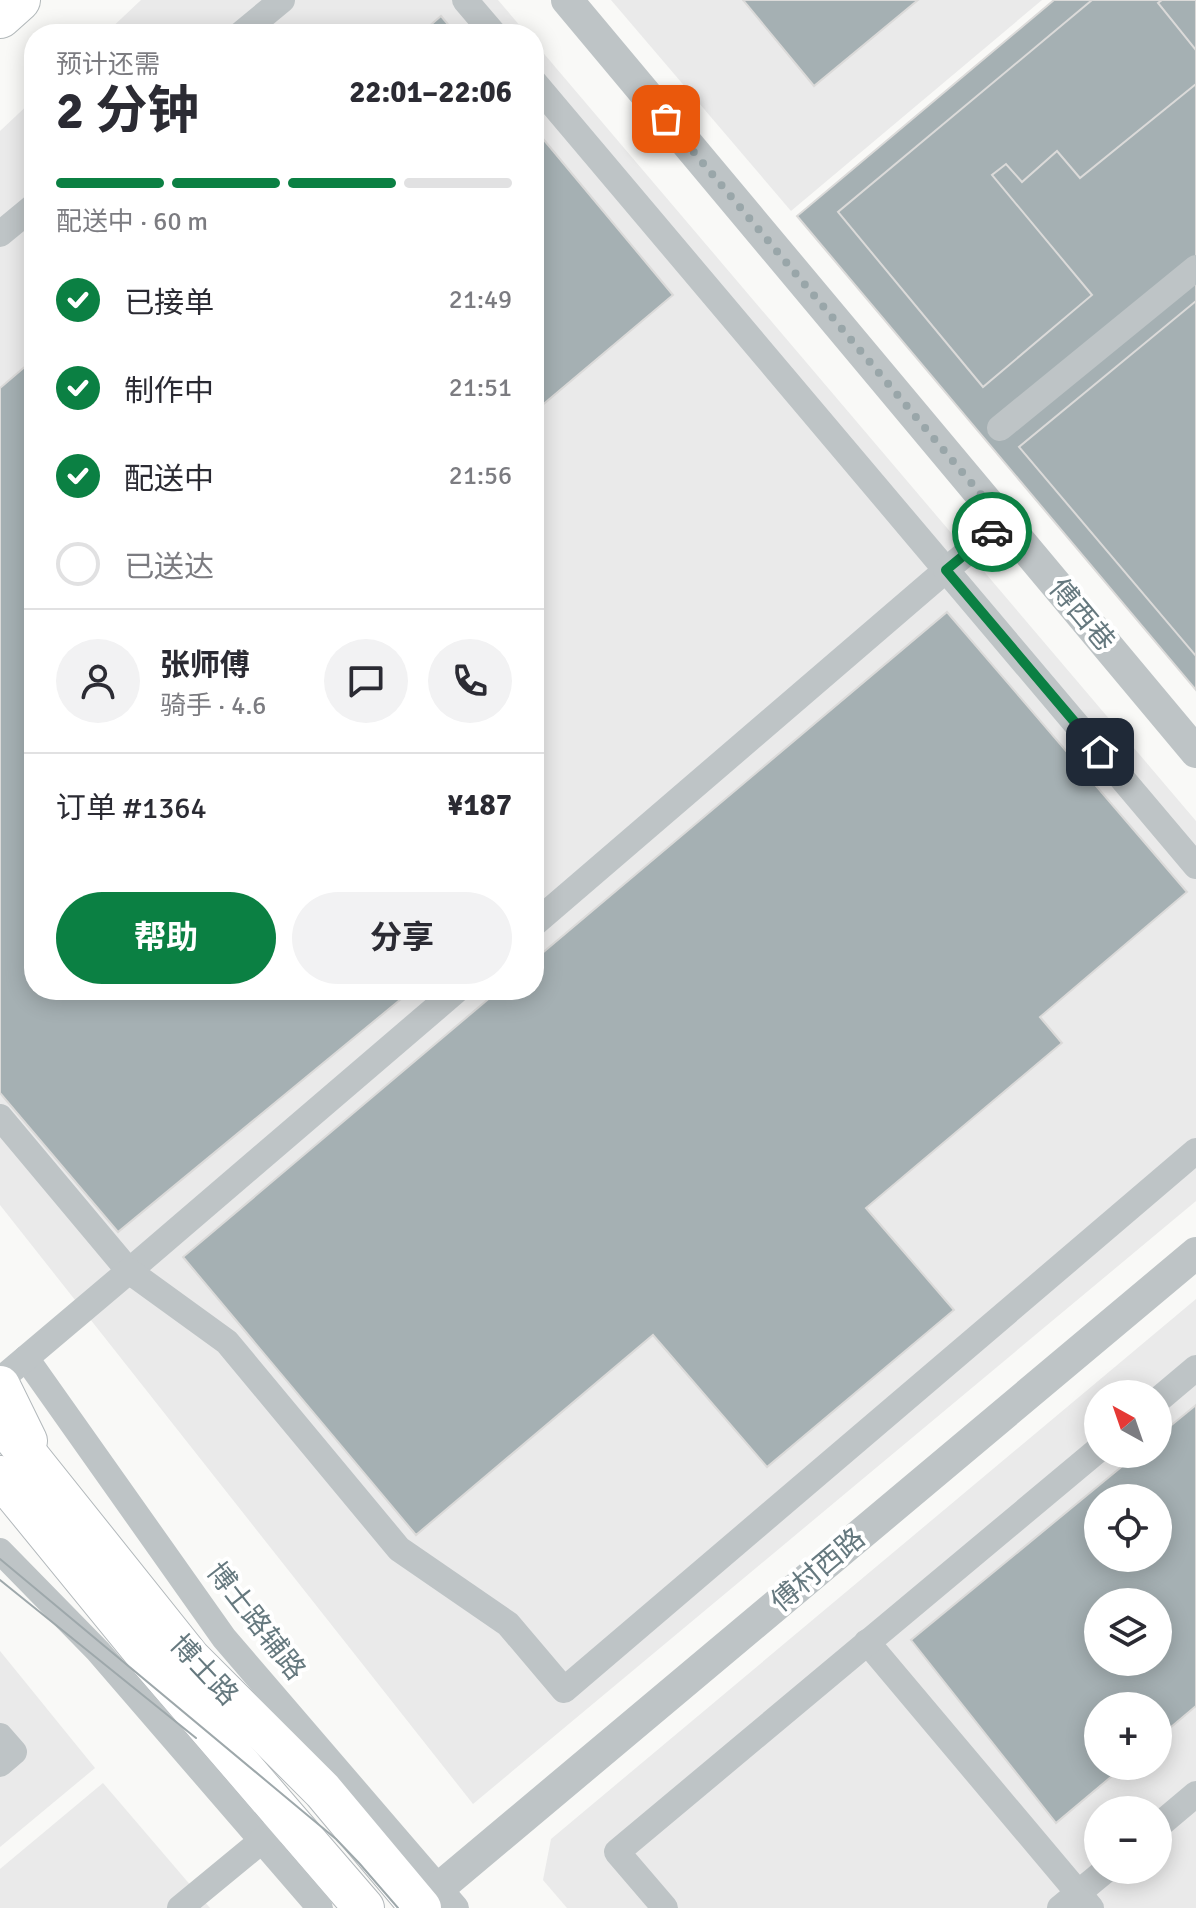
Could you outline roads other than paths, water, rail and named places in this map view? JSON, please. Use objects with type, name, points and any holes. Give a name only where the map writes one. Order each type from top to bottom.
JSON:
[{"type":"highway","points":[[0,17],[19,0]]},
{"type":"main road","points":[[13,1372],[16,1488]]},
{"type":"main road","name":"博士路","points":[[0,1420],[16,1488],[151,1661],[275,1830],[364,1908]]},
{"type":"main road","name":"博士路","points":[[16,1488],[439,1901]]},
{"type":"street","points":[[253,24],[282,0]]},
{"type":"street","points":[[465,0],[485,24]]},
{"type":"street","name":"傅西巷","points":[[567,0],[1196,752]]},
{"type":"street","points":[[544,94],[1196,866]]},
{"type":"street","points":[[0,234],[24,214]]},
{"type":"street","points":[[1000,428],[1196,268]]},
{"type":"street","points":[[544,915],[1004,522]]},
{"type":"street","points":[[0,1380],[445,1000]]},
{"type":"street","points":[[0,1117],[129,1271],[227,1342],[399,1549],[508,1624],[564,1690],[1196,1151]]},
{"type":"street","name":"傅村西路","points":[[439,1901],[1196,1253]]},
{"type":"street","points":[[1172,1388],[1196,1368]]},
{"type":"street","name":"博士路辅路","points":[[13,1372],[224,1638],[439,1901]]},
{"type":"street","points":[[665,1908],[617,1852],[1084,1462]]},
{"type":"street","points":[[0,1551],[275,1830],[320,1908]]},
{"type":"street","points":[[867,1642],[1077,1903],[1094,1884]]},
{"type":"street","points":[[0,1736],[14,1752],[0,1764]]},
{"type":"street","points":[[1172,1814],[1196,1794]]},
{"type":"street","points":[[180,1908],[275,1830]]},
{"type":"tram line","points":[[0,1559],[336,1839],[398,1908]]},
{"type":"tram line","points":[[0,1580],[196,1738]]}]
